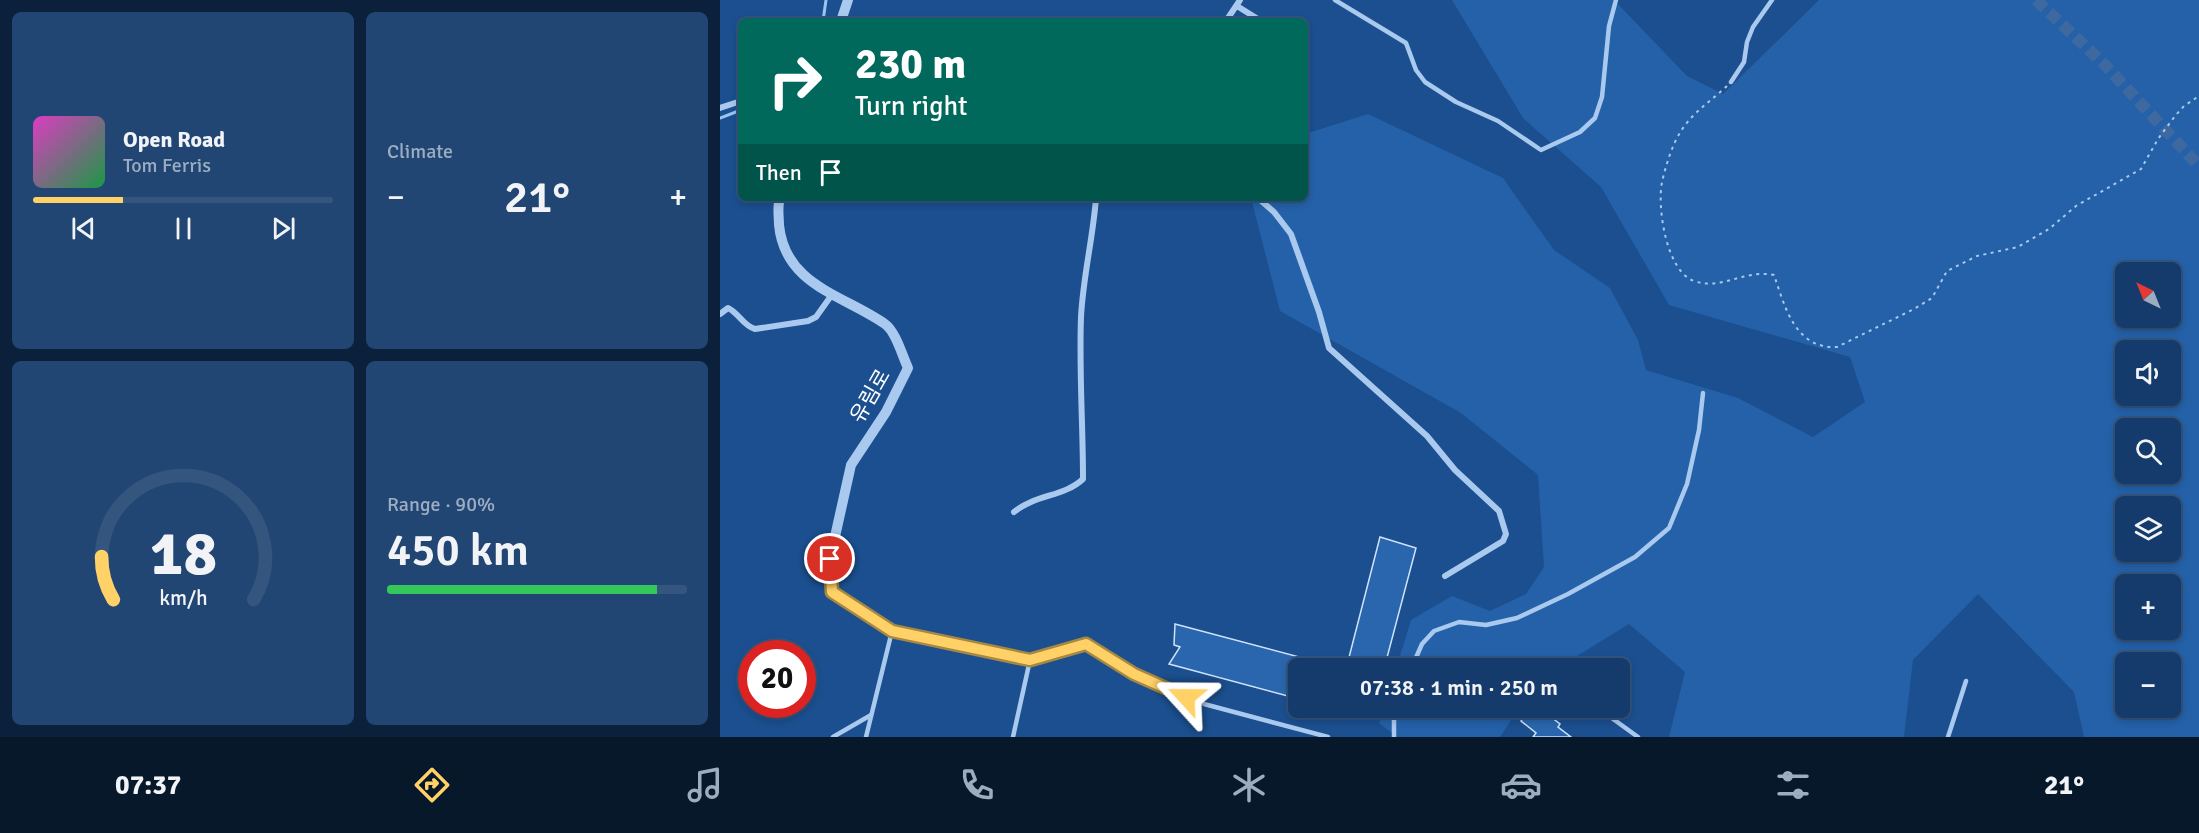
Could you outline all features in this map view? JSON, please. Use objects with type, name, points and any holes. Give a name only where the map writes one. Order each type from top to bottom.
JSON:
[{"type":"street","points":[[842,18],[848,0]]},
{"type":"street","points":[[1228,18],[1239,3],[1257,18]]},
{"type":"street","points":[[720,108],[738,102]]},
{"type":"street","name":"유림로","points":[[779,201],[780,235],[786,252],[796,268],[831,296],[887,325],[908,368],[886,412],[851,465],[830,559]]},
{"type":"street","points":[[1014,512],[1027,502],[1069,489],[1083,479],[1081,319],[1085,271],[1096,201]]},
{"type":"street","points":[[1261,201],[1274,212],[1291,234],[1319,312],[1329,348],[1427,436],[1455,470],[1499,511],[1506,534],[1503,541],[1445,576]]},
{"type":"street","points":[[720,314],[728,308],[749,328],[755,329],[792,324],[816,317],[831,296]]},
{"type":"lane","points":[[1335,0],[1406,43],[1416,69],[1425,82],[1456,102],[1498,121],[1541,150],[1580,132],[1595,118],[1602,97],[1610,26],[1616,0]]},
{"type":"lane","points":[[1731,82],[1744,62],[1747,42],[1753,27],[1772,0]]},
{"type":"lane","points":[[1416,658],[1422,644],[1434,631],[1459,622],[1486,625],[1517,618],[1568,594],[1635,557],[1669,528],[1687,484],[1699,430],[1703,393]]},
{"type":"lane","points":[[830,559],[832,592],[892,631],[1030,660],[1086,644],[1134,674],[1204,704],[1328,737]]},
{"type":"lane","points":[[866,737],[892,631]]},
{"type":"lane","points":[[1013,737],[1030,660]]},
{"type":"lane","points":[[1948,737],[1966,681]]},
{"type":"lane","points":[[833,737],[871,715]]},
{"type":"lane","points":[[1394,737],[1395,718]]},
{"type":"lane","points":[[1612,718],[1638,737]]},
{"type":"path","points":[[1731,82],[1693,115],[1680,132],[1669,159],[1662,184],[1661,205],[1667,247],[1676,265],[1690,280],[1706,285],[1758,272],[1774,275],[1793,325],[1803,336],[1825,348],[1837,347],[1914,309],[1932,298],[1947,271],[1977,256],[2018,247],[2049,229],[2076,206],[2141,169],[2175,116],[2184,106],[2199,96]]},
{"type":"shaded area","points":[[1452,0],[1614,0],[1687,76],[1723,94],[1819,0],[2199,0],[2199,737],[2084,737],[2074,692],[1978,594],[1913,660],[1904,737],[1669,737],[1685,672],[1629,624],[1574,658],[1399,658],[1411,620],[1452,596],[1490,611],[1526,594],[1544,567],[1538,475],[1461,413],[1280,311],[1252,201],[1308,201],[1308,133],[1368,114],[1503,178],[1554,250],[1610,288],[1638,340],[1646,370],[1738,398],[1813,437],[1865,402],[1850,357],[1669,305],[1601,187],[1523,118]]},
{"type":"shaded area","points":[[1381,718],[1512,718],[1500,737],[1397,737],[1379,723]]},
{"type":"building","points":[[1380,537],[1416,548],[1387,658],[1349,658]]},
{"type":"building","points":[[1175,624],[1303,658],[1288,658],[1288,696],[1169,664],[1180,647],[1174,645]]},
{"type":"building","points":[[1523,718],[1556,718],[1555,720],[1560,724],[1558,727],[1571,737],[1533,737],[1536,733],[1521,721]]},
{"type":"waterway","points":[[823,18],[826,0]]},
{"type":"waterway","points":[[720,118],[738,111]]},
{"type":"tunnel","points":[[2036,0],[2104,64],[2199,166]]},
{"type":"route","points":[[830,559],[832,592],[892,631],[1030,660],[1086,644],[1134,674],[1186,697]]}]
